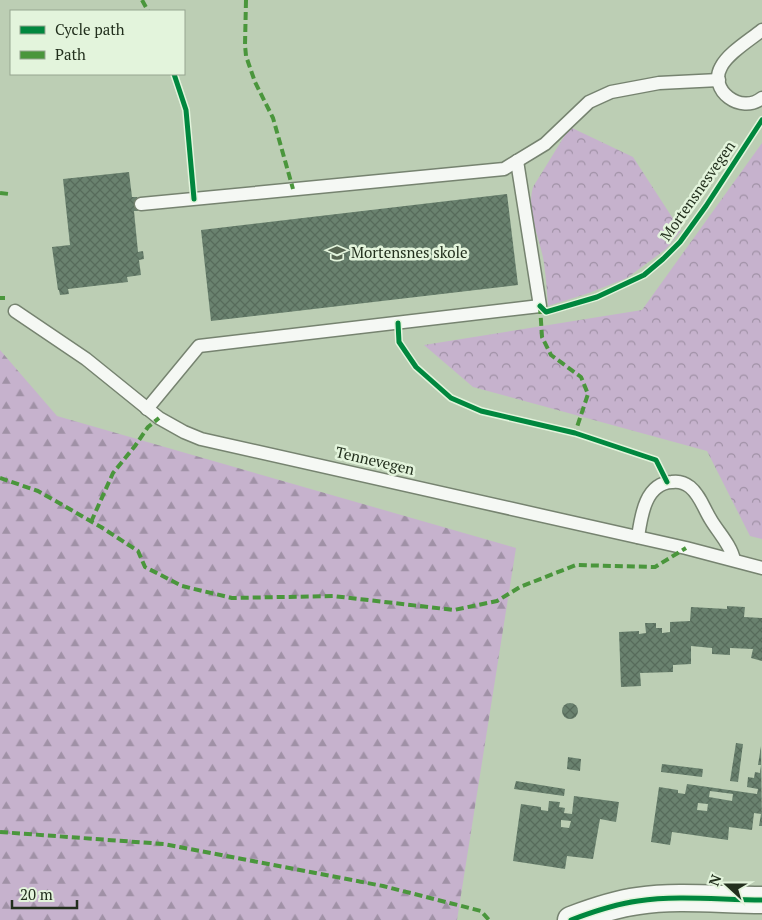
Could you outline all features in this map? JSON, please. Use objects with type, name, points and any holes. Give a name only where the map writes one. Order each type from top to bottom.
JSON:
[{"type":"street","points":[[571,920],[614,906],[637,901],[661,899],[762,900]]},
{"type":"lane","points":[[762,30],[728,58],[720,68],[719,80],[726,96],[740,104],[754,103],[762,98]]},
{"type":"lane","points":[[141,204],[504,169],[545,144],[589,102],[611,92],[659,83],[719,80]]},
{"type":"lane","points":[[147,409],[199,346],[540,306],[517,161]]},
{"type":"lane","name":"Tennevegen","points":[[15,311],[86,359],[158,418],[201,439],[638,537],[762,568]]},
{"type":"lane","points":[[638,537],[644,508],[652,492],[661,484],[673,481],[680,482],[691,487],[698,496],[734,560]]},
{"type":"green space","points":[[570,127],[633,157],[681,231],[666,249],[627,278],[548,306],[544,263],[532,216],[531,197],[533,187]]},
{"type":"green space","points":[[762,143],[762,539],[750,536],[707,451],[473,387],[424,345],[642,310]]},
{"type":"green space","points":[[0,350],[57,416],[516,548],[457,920],[0,920]]},
{"type":"building","points":[[129,172],[132,197],[137,197],[138,211],[134,211],[138,252],[143,251],[144,259],[139,260],[141,275],[127,277],[128,282],[68,289],[69,294],[60,295],[52,247],[70,245],[63,179]]},
{"type":"building","points":[[507,194],[518,285],[211,321],[201,230]]},
{"type":"building","points":[[727,606],[745,607],[744,617],[762,618],[762,661],[751,658],[753,649],[730,648],[730,655],[712,654],[712,648],[691,646],[691,664],[673,665],[673,672],[640,673],[641,686],[621,687],[619,632],[639,631],[639,634],[646,633],[645,623],[656,623],[656,628],[662,628],[662,633],[670,632],[670,622],[690,621],[691,607],[727,609]]},
{"type":"building","points":[[567,703],[573,703],[578,708],[576,717],[567,719],[562,714],[562,708]]},
{"type":"building","points":[[736,743],[743,744],[738,782],[730,781]]},
{"type":"building","points":[[761,746],[762,826],[759,826],[761,814],[754,813],[752,830],[729,827],[728,840],[672,832],[670,845],[651,842],[659,787],[678,790],[678,793],[685,794],[687,784],[757,794],[758,789],[747,787],[748,777],[754,778],[755,772],[760,773],[761,765],[758,765]],"holes":[[[710,791],[733,794],[732,801],[709,797]],[[698,803],[708,804],[707,811],[697,810]]]},
{"type":"building","points":[[568,757],[581,759],[580,771],[567,769]]},
{"type":"building","points":[[662,764],[703,769],[702,777],[661,772]]},
{"type":"building","points":[[516,781],[565,789],[564,796],[514,789]]},
{"type":"building","points":[[574,796],[619,802],[616,822],[600,819],[593,859],[567,856],[565,869],[513,861],[521,804],[541,807],[541,810],[548,811],[549,801],[560,802],[559,807],[565,808],[564,813],[572,814]],"holes":[[[561,820],[571,821],[569,828],[561,827]]]},
{"type":"marked path","points":[[142,0],[147,10]]},
{"type":"marked path","points":[[246,0],[246,56],[255,82],[273,118],[293,189]]},
{"type":"marked path","points":[[0,193],[9,194]]},
{"type":"marked path","points":[[0,298],[5,298]]},
{"type":"marked path","points":[[540,306],[542,337],[551,355],[581,377],[588,394],[575,433]]},
{"type":"marked path","points":[[91,522],[113,473],[148,427],[159,418]]},
{"type":"marked path","points":[[0,478],[38,491],[101,527],[138,551],[145,567],[182,586],[232,598],[333,596],[454,610],[497,601],[520,587],[576,565],[655,567],[686,548]]},
{"type":"marked path","points":[[0,832],[164,844],[383,886],[481,911],[489,920]]},
{"type":"cycle path","points":[[174,75],[186,110],[194,199]]},
{"type":"cycle path","name":"Mortensnesvegen","points":[[540,306],[546,312],[597,297],[644,275],[680,242],[762,120]]},
{"type":"cycle path","points":[[398,323],[399,342],[416,367],[451,398],[481,411],[575,433],[656,460],[667,482]]},
{"type":"cycle path","points":[[571,920],[612,906],[653,899],[762,900]]},
{"type":"place","name":"Mortensnes skole","points":[[337,253]]}]
